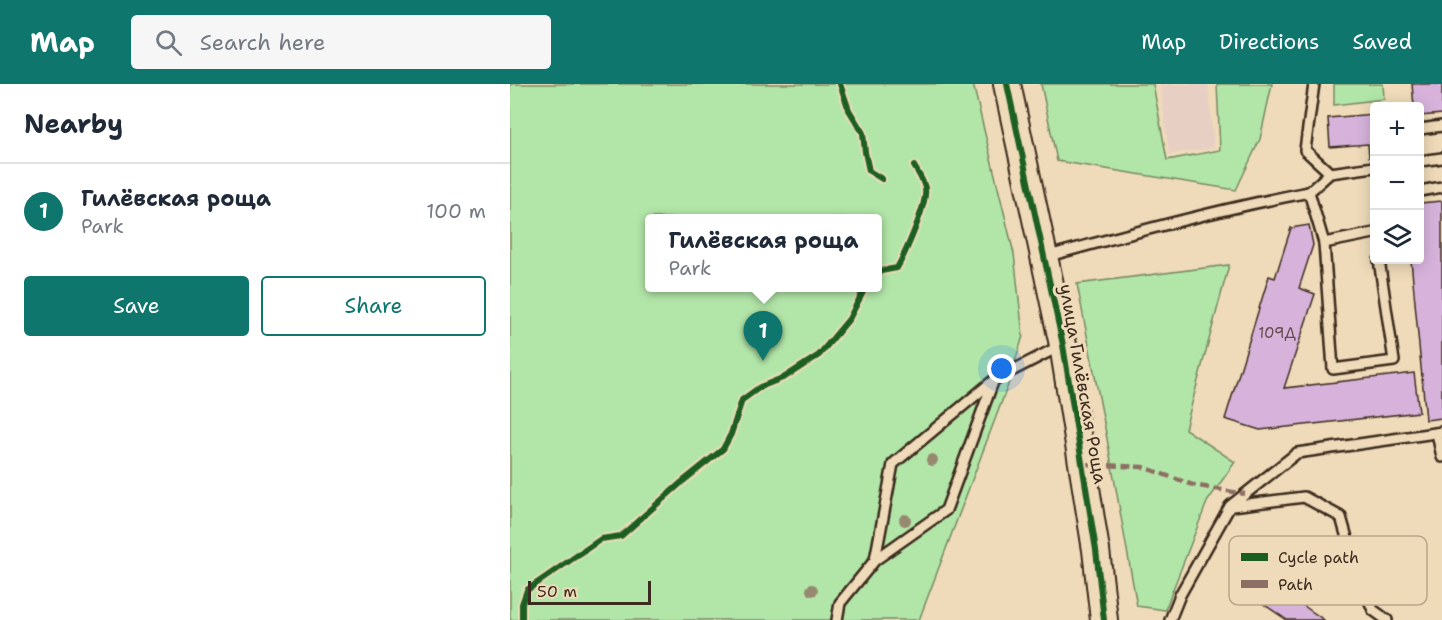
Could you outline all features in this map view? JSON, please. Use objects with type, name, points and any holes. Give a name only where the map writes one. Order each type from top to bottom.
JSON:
[{"type":"street","name":"улица Гилёвская Роща","points":[[1007,84],[1063,345],[1096,550],[1104,620]]},
{"type":"lane","points":[[1314,84],[1305,150],[1330,173]]},
{"type":"lane","points":[[1424,128],[1442,126]]},
{"type":"lane","points":[[1424,160],[1442,158]]},
{"type":"lane","points":[[1045,257],[1250,204],[1309,192],[1330,173],[1370,168]]},
{"type":"lane","points":[[1424,190],[1442,188]]},
{"type":"lane","points":[[1309,192],[1324,243],[1333,369],[1394,361],[1380,264]]},
{"type":"lane","points":[[1324,243],[1370,234]]},
{"type":"lane","points":[[875,560],[893,464],[994,380],[1063,345]]},
{"type":"lane","points":[[837,620],[840,603],[875,560],[946,510],[994,380]]},
{"type":"lane","points":[[1170,620],[1180,595],[1230,506],[1297,453],[1439,432],[1442,457]]},
{"type":"lane","points":[[1230,506],[1304,497],[1341,517],[1346,536]]},
{"type":"lane","points":[[1370,605],[1372,610],[1387,620]]},
{"type":"lane","points":[[1366,620],[1372,610]]},
{"type":"shaded area","points":[[1160,84],[1208,84],[1214,148],[1169,154]]},
{"type":"green space","points":[[510,84],[973,84],[1014,254],[1023,336],[1008,385],[919,620],[510,620]]},
{"type":"green space","points":[[1041,84],[1153,84],[1167,160],[1220,150],[1217,84],[1272,84],[1260,139],[1236,190],[1057,161]]},
{"type":"green space","points":[[1334,84],[1383,84],[1384,99],[1334,105]]},
{"type":"green space","points":[[1229,265],[1185,429],[1235,462],[1207,502],[1165,610],[1137,606],[1077,284]]},
{"type":"building","points":[[1412,84],[1442,84],[1442,114],[1424,116],[1424,102],[1414,102]]},
{"type":"building","points":[[1370,114],[1370,157],[1368,144],[1330,147],[1328,118]]},
{"type":"building","points":[[1442,201],[1442,418],[1426,420],[1411,264],[1424,264],[1424,203]]},
{"type":"building","points":[[1309,225],[1313,245],[1299,288],[1315,294],[1284,388],[1414,373],[1419,412],[1260,430],[1225,419],[1269,276],[1275,278],[1291,228]]},
{"type":"building","points":[[1265,605],[1302,605],[1324,620],[1287,620]]},
{"type":"marked path","points":[[1082,464],[1143,467],[1193,485],[1245,494]]},
{"type":"cycle path","points":[[840,84],[849,110],[863,133],[869,171],[882,179]]},
{"type":"cycle path","points":[[1007,84],[1063,345],[1096,550],[1104,620]]},
{"type":"cycle path","points":[[882,271],[897,268],[920,216],[925,188],[914,166]]},
{"type":"cycle path","points":[[522,620],[522,604],[527,590],[601,539],[621,536],[723,449],[731,434],[742,400],[760,387],[785,377],[819,355],[849,319],[863,292]]},
{"type":"place","name":"Гилёвская роща","points":[[763,361]]}]
